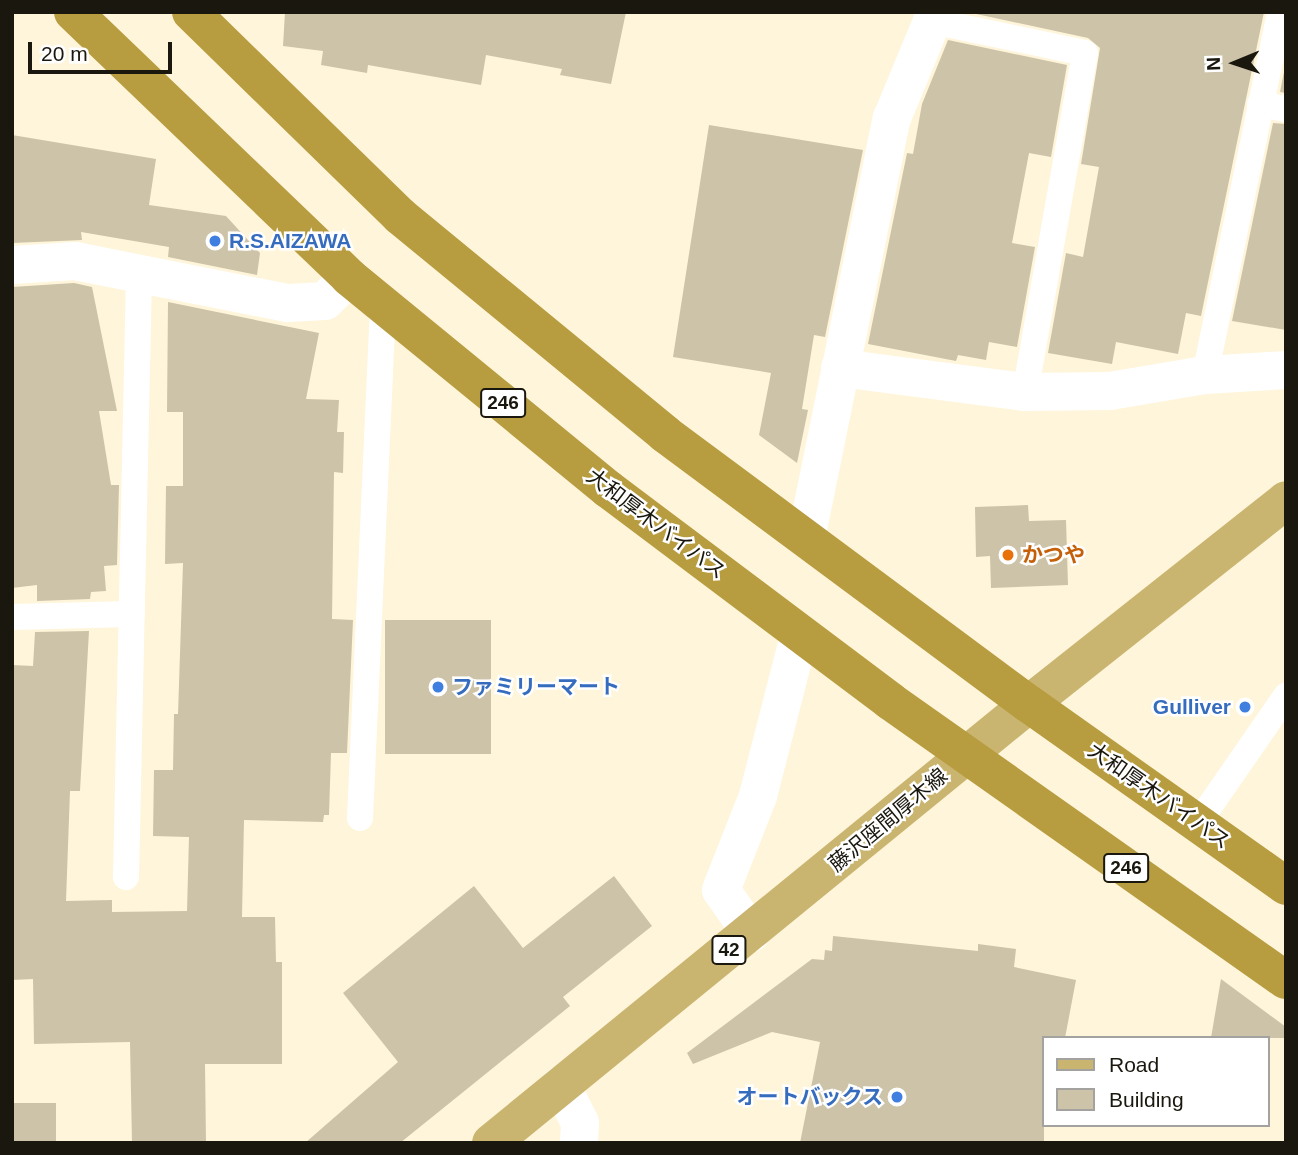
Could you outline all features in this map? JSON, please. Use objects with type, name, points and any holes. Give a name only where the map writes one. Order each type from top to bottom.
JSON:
[{"type":"highway","name":"大和厚木バイパス","points":[[73,12],[349,277],[608,489],[966,755],[1286,980]]},
{"type":"highway","name":"大和厚木バイパス","points":[[191,12],[400,216],[665,434],[1029,704],[1286,886]]},
{"type":"main road","name":"藤沢座間厚木線","points":[[491,1143],[1029,704],[1286,500]]},
{"type":"street","points":[[806,539],[891,118],[934,17]]},
{"type":"street","points":[[12,265],[75,261],[288,303],[325,301],[349,277]]},
{"type":"street","points":[[840,368],[1025,393],[1110,391],[1205,375],[1286,370]]},
{"type":"street","points":[[751,933],[721,890],[758,796],[800,633]]},
{"type":"street","points":[[561,1085],[580,1123],[579,1143]]},
{"type":"lane","points":[[1205,375],[1280,12]]},
{"type":"lane","points":[[934,17],[1085,53],[1025,393]]},
{"type":"lane","points":[[1260,104],[1286,109]]},
{"type":"lane","points":[[126,877],[139,275]]},
{"type":"lane","points":[[360,818],[383,305]]},
{"type":"lane","points":[[12,617],[132,614]]},
{"type":"lane","points":[[1198,823],[1286,696]]},
{"type":"building","points":[[285,12],[626,12],[611,84],[560,75],[562,69],[486,55],[481,85],[368,65],[367,73],[321,65],[323,51],[283,46]]},
{"type":"building","points":[[967,12],[1264,12],[1201,316],[1186,313],[1178,354],[1116,342],[1112,364],[1048,353],[1066,253],[1083,257],[1099,167],[1081,164],[1100,48],[1088,38]]},
{"type":"building","points":[[948,40],[1067,65],[1051,157],[1029,153],[1012,243],[1035,247],[1017,347],[989,342],[986,360],[958,355],[956,361],[868,344],[907,153],[913,154],[922,104]]},
{"type":"building","points":[[1286,62],[1286,93],[1280,92]]},
{"type":"building","points":[[1273,123],[1286,124],[1286,330],[1232,321]]},
{"type":"building","points":[[709,125],[863,150],[825,337],[814,335],[802,409],[808,410],[797,463],[759,435],[771,373],[673,357]]},
{"type":"building","points":[[12,135],[156,159],[149,205],[226,216],[260,253],[257,275],[168,257],[169,247],[81,232],[82,240],[12,243]]},
{"type":"building","points":[[74,283],[92,287],[117,411],[99,411],[111,485],[119,485],[117,565],[104,566],[106,591],[91,592],[90,599],[37,601],[37,585],[12,588],[12,287]]},
{"type":"building","points":[[168,302],[319,333],[306,399],[339,400],[337,432],[344,432],[343,473],[334,472],[332,619],[353,620],[347,753],[331,753],[329,815],[324,815],[323,822],[244,820],[242,917],[275,917],[276,962],[282,962],[282,1064],[205,1064],[206,1143],[132,1143],[130,1042],[34,1044],[33,979],[12,980],[12,665],[33,666],[35,632],[89,631],[80,791],[70,791],[66,901],[112,900],[112,912],[187,911],[189,837],[153,836],[154,770],[173,770],[174,714],[178,714],[183,563],[165,564],[166,486],[183,486],[183,412],[167,412]]},
{"type":"building","points":[[1028,505],[1029,521],[1066,520],[1068,585],[991,588],[990,556],[976,557],[975,507]]},
{"type":"building","name":"ファミリーマート","points":[[385,620],[491,620],[491,754],[385,754]]},
{"type":"building","points":[[614,876],[652,926],[563,997],[570,1006],[400,1143],[305,1143],[398,1062],[343,993],[474,886],[523,948]]},
{"type":"building","points":[[833,936],[978,951],[978,944],[1016,949],[1014,967],[1076,980],[1065,1036],[1042,1036],[1044,1143],[800,1143],[820,1042],[772,1032],[693,1064],[687,1053],[812,959],[824,960],[825,950],[832,951]]},
{"type":"building","points":[[1221,979],[1286,1027],[1286,1038],[1211,1036]]},
{"type":"building","points":[[12,1103],[56,1103],[56,1143],[12,1143]]},
{"type":"place","name":"R.S.AIZAWA","points":[[215,241]]},
{"type":"place","name":"かつや","points":[[1008,555]]},
{"type":"place","name":"ファミリーマート","points":[[438,687]]},
{"type":"place","name":"Gulliver","points":[[1245,707]]},
{"type":"place","name":"オートバックス","points":[[897,1097]]}]
